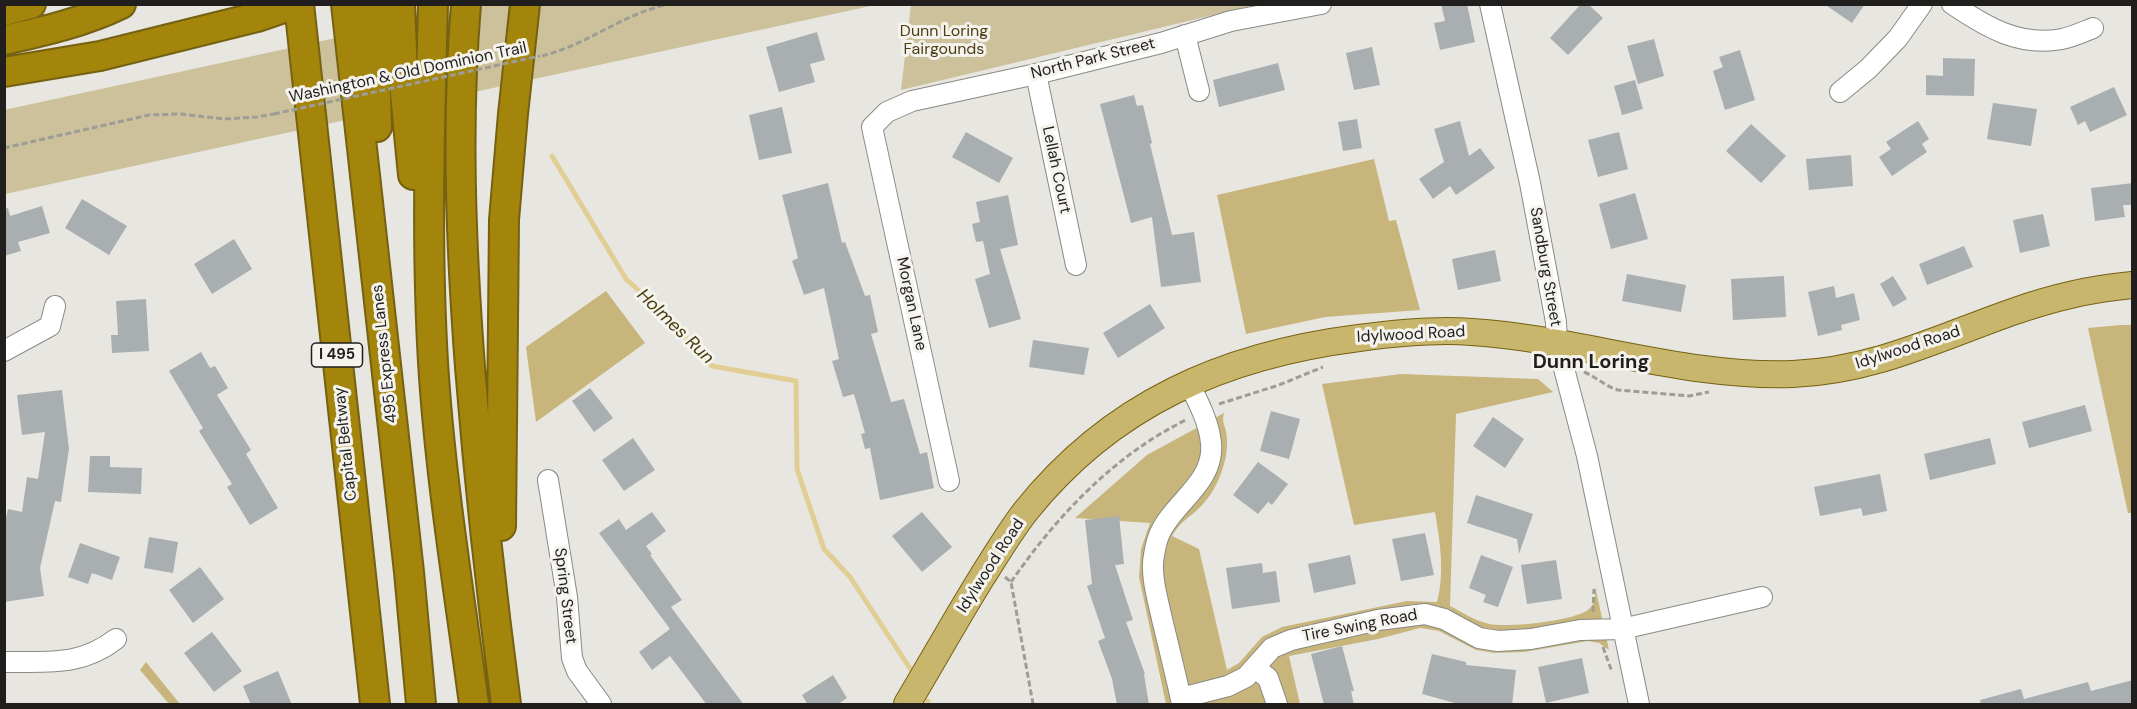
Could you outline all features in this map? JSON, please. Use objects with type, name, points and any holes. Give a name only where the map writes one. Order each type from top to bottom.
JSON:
[{"type":"highway","points":[[4,11],[31,4]]},
{"type":"highway","points":[[4,40],[62,27],[121,4]]},
{"type":"highway","points":[[4,72],[100,56],[257,17],[297,4]]},
{"type":"highway","name":"Capital Beltway","points":[[297,4],[375,705]]},
{"type":"highway","name":"495 Express Lanes","points":[[346,4],[421,705]]},
{"type":"highway","points":[[374,4],[381,321]]},
{"type":"highway","points":[[400,4],[403,73],[442,458],[474,705]]},
{"type":"highway","points":[[433,4],[428,180],[433,362]]},
{"type":"highway","points":[[466,4],[460,149],[464,285],[486,535],[505,699]]},
{"type":"highway","points":[[505,699],[501,463],[504,220],[525,4]]},
{"type":"main road","name":"Idylwood Road","points":[[907,705],[1003,543],[1054,479],[1086,448],[1117,423],[1189,383],[1233,365],[1284,351],[1380,335],[1471,332],[1560,353],[1706,370],[1767,374],[1815,372],[1835,370],[1896,355],[2010,313],[2068,295],[2133,285]]},
{"type":"street","name":"North Park Street","points":[[872,127],[887,112],[905,103],[1036,74],[1231,21],[1320,4]]},
{"type":"street","name":"Sandburg Street","points":[[1490,4],[1530,183],[1560,353],[1587,456],[1639,705]]},
{"type":"street","points":[[1840,92],[1868,69],[1898,38],[1922,4]]},
{"type":"street","points":[[1952,4],[1980,23],[2019,40],[2061,39],[2093,28]]},
{"type":"street","points":[[1185,35],[1199,91]]},
{"type":"street","name":"Lellah Court","points":[[1036,74],[1076,265]]},
{"type":"street","name":"Morgan Lane","points":[[872,127],[950,481]]},
{"type":"street","points":[[4,351],[50,326],[55,306]]},
{"type":"street","points":[[1182,701],[1156,591],[1153,558],[1160,533],[1205,474],[1210,459],[1211,444],[1203,412],[1189,383]]},
{"type":"street","name":"Spring Street","points":[[548,480],[567,597],[572,658],[577,671],[601,705]]},
{"type":"street","name":"Tire Swing Road","points":[[1182,701],[1228,686],[1246,677],[1272,648],[1291,639],[1377,620],[1425,614],[1444,619],[1479,638],[1497,641],[1531,639],[1597,629],[1622,629],[1762,597]]},
{"type":"street","points":[[4,662],[71,661],[88,656],[116,639]]},
{"type":"street","points":[[1255,668],[1268,678],[1277,705]]},
{"type":"path","name":"Washington & Old Dominion Trail","points":[[4,148],[149,115],[181,114],[224,119],[274,114],[573,47],[626,18],[669,4]]},
{"type":"path","points":[[1560,353],[1598,377],[1609,387],[1618,390],[1678,396],[1711,392]]},
{"type":"path","points":[[1033,705],[1011,582],[1048,531],[1101,478],[1140,448],[1180,423],[1223,402],[1279,385],[1328,365]]},
{"type":"path","points":[[1592,578],[1595,602],[1593,612],[1614,677]]},
{"type":"green space","name":"Dunn Loring Fairgounds","points":[[911,4],[1255,5],[901,90]]},
{"type":"green space","points":[[488,5],[875,5],[5,194],[4,110]]},
{"type":"shaded area","points":[[1374,159],[1389,221],[1396,220],[1420,310],[1325,317],[1246,334],[1217,195]]},
{"type":"shaded area","points":[[606,291],[645,343],[536,422],[526,347]]},
{"type":"shaded area","points":[[2132,325],[2132,513],[2128,513],[2088,328]]},
{"type":"shaded area","points":[[1401,374],[1538,379],[1553,392],[1456,414],[1450,606],[1489,624],[1510,625],[1558,620],[1583,613],[1590,608],[1594,601],[1595,586],[1609,650],[1599,643],[1588,641],[1524,652],[1494,653],[1476,650],[1439,631],[1420,628],[1378,639],[1289,656],[1300,704],[1166,704],[1139,577],[1141,549],[1150,523],[1075,518],[1147,455],[1224,413],[1227,448],[1219,478],[1205,502],[1179,526],[1172,536],[1199,549],[1227,670],[1239,663],[1262,637],[1282,627],[1407,601],[1437,602],[1441,568],[1435,512],[1354,525],[1322,384]]},
{"type":"shaded area","points":[[146,662],[180,704],[169,704],[140,670]]},
{"type":"building","points":[[1441,4],[1467,4],[1475,42],[1440,50],[1434,23],[1445,21]]},
{"type":"building","points":[[1581,4],[1588,4],[1603,18],[1568,55],[1550,38]]},
{"type":"building","points":[[1824,4],[1865,4],[1852,23]]},
{"type":"building","points":[[817,32],[825,60],[810,64],[815,82],[779,92],[766,47]]},
{"type":"building","points":[[1654,39],[1664,76],[1638,84],[1627,46]]},
{"type":"building","points":[[1372,47],[1380,85],[1354,90],[1346,53]]},
{"type":"building","points":[[1740,50],[1755,100],[1725,110],[1713,71],[1723,67],[1719,57]]},
{"type":"building","points":[[1943,58],[1975,59],[1974,96],[1926,95],[1926,75],[1943,76]]},
{"type":"building","points":[[1278,63],[1285,90],[1219,107],[1213,80]]},
{"type":"building","points":[[1635,80],[1643,109],[1622,115],[1614,86]]},
{"type":"building","points":[[2114,87],[2127,115],[2090,132],[2085,121],[2078,125],[2070,107]]},
{"type":"building","points":[[1134,95],[1137,106],[1143,105],[1172,235],[1194,232],[1201,282],[1161,287],[1152,217],[1131,223],[1100,104]]},
{"type":"building","points":[[1993,103],[2037,109],[2031,146],[1987,139]]},
{"type":"building","points":[[782,107],[792,153],[759,160],[749,115]]},
{"type":"building","points":[[1357,119],[1362,148],[1343,151],[1338,122]]},
{"type":"building","points":[[1460,121],[1469,156],[1480,148],[1495,168],[1456,195],[1450,186],[1433,199],[1419,179],[1444,162],[1434,129]]},
{"type":"building","points":[[1918,121],[1929,139],[1922,144],[1927,152],[1892,176],[1879,157],[1891,149],[1886,142]]},
{"type":"building","points":[[1751,124],[1786,156],[1761,183],[1726,151]]},
{"type":"building","points":[[966,132],[1013,158],[999,183],[952,157]]},
{"type":"building","points":[[1619,132],[1628,169],[1598,177],[1588,140]]},
{"type":"building","points":[[1851,155],[1853,186],[1809,190],[1806,159]]},
{"type":"building","points":[[828,183],[842,243],[845,242],[865,296],[870,295],[878,332],[871,334],[891,402],[904,399],[920,454],[927,452],[934,488],[880,500],[870,448],[865,449],[861,434],[865,433],[854,394],[843,397],[832,361],[839,359],[824,288],[804,295],[792,261],[798,258],[782,195]]},
{"type":"building","points":[[2133,183],[2133,205],[2123,205],[2125,217],[2095,221],[2091,188]]},
{"type":"building","points":[[1635,193],[1648,239],[1611,249],[1599,204]]},
{"type":"building","points":[[1008,195],[1018,245],[1000,249],[1021,319],[989,328],[975,279],[990,274],[983,241],[976,242],[972,224],[980,222],[976,202]]},
{"type":"building","points":[[82,199],[127,226],[109,255],[65,228]]},
{"type":"building","points":[[42,206],[50,233],[18,242],[21,251],[4,256],[4,209],[8,208],[10,216]]},
{"type":"building","points":[[2043,214],[2050,246],[2020,253],[2013,220]]},
{"type":"building","points":[[234,239],[252,269],[212,294],[194,264]]},
{"type":"building","points":[[1964,246],[1973,267],[1927,285],[1919,264]]},
{"type":"building","points":[[1495,250],[1501,281],[1458,290],[1452,259]]},
{"type":"building","points":[[1627,274],[1686,285],[1681,312],[1622,301]]},
{"type":"building","points":[[1784,276],[1786,317],[1733,320],[1731,279]]},
{"type":"building","points":[[1893,276],[1907,299],[1893,307],[1880,284]]},
{"type":"building","points":[[1834,286],[1836,298],[1854,293],[1860,320],[1841,325],[1842,330],[1818,336],[1808,292]]},
{"type":"building","points":[[146,299],[149,351],[112,353],[111,335],[118,335],[116,301]]},
{"type":"building","points":[[1150,304],[1165,328],[1118,358],[1103,333]]},
{"type":"building","points":[[1033,340],[1089,348],[1084,375],[1029,367]]},
{"type":"building","points":[[201,352],[210,368],[215,366],[228,388],[217,395],[251,450],[246,454],[278,508],[250,525],[227,487],[232,484],[199,431],[203,428],[169,371]]},
{"type":"building","points":[[590,388],[613,418],[594,432],[572,401]]},
{"type":"building","points":[[62,390],[69,449],[61,502],[55,501],[40,568],[44,596],[4,602],[4,526],[8,509],[22,512],[27,477],[38,479],[45,432],[22,435],[17,395]]},
{"type":"building","points":[[2085,405],[2092,431],[2029,448],[2022,422]]},
{"type":"building","points":[[1271,411],[1300,419],[1289,459],[1260,451]]},
{"type":"building","points":[[1493,417],[1524,439],[1505,468],[1473,446]]},
{"type":"building","points":[[633,438],[655,470],[624,491],[602,460]]},
{"type":"building","points":[[1990,438],[1996,464],[1930,480],[1924,454]]},
{"type":"building","points":[[90,456],[110,456],[110,467],[142,468],[141,494],[88,492]]},
{"type":"building","points":[[1258,462],[1288,484],[1272,505],[1268,502],[1258,514],[1233,495]]},
{"type":"building","points":[[1880,474],[1887,511],[1863,516],[1861,508],[1820,516],[1814,487]]},
{"type":"building","points":[[1476,495],[1533,514],[1519,554],[1517,539],[1467,523]]},
{"type":"building","points":[[652,512],[666,531],[646,546],[682,600],[671,607],[744,705],[707,705],[670,656],[652,670],[639,652],[670,629],[599,533],[619,519],[626,530]]},
{"type":"building","points":[[922,512],[952,547],[922,572],[892,536]]},
{"type":"building","points":[[1119,516],[1124,564],[1115,565],[1133,620],[1126,622],[1145,674],[1149,705],[1117,705],[1112,679],[1098,641],[1105,638],[1087,586],[1092,584],[1085,520]]},
{"type":"building","points":[[1425,533],[1434,575],[1401,581],[1392,539]]},
{"type":"building","points":[[149,537],[178,542],[173,573],[144,568]]},
{"type":"building","points":[[80,543],[120,557],[112,580],[92,573],[88,584],[68,577]]},
{"type":"building","points":[[1350,555],[1356,584],[1314,593],[1308,564]]},
{"type":"building","points":[[1481,555],[1513,567],[1498,607],[1483,602],[1486,595],[1469,588]]},
{"type":"building","points":[[1556,560],[1562,599],[1527,604],[1521,565]]},
{"type":"building","points":[[1262,563],[1263,573],[1276,571],[1280,602],[1232,609],[1226,568]]},
{"type":"building","points":[[200,567],[224,599],[193,623],[169,590]]},
{"type":"building","points":[[212,632],[242,671],[214,692],[184,653]]},
{"type":"building","points":[[1342,646],[1354,691],[1351,691],[1354,705],[1324,705],[1311,654]]},
{"type":"building","points":[[1432,654],[1466,662],[1466,665],[1516,670],[1512,705],[1462,705],[1422,694]]},
{"type":"building","points":[[1582,658],[1589,693],[1546,703],[1538,667]]},
{"type":"building","points":[[278,671],[292,705],[251,705],[243,686]]},
{"type":"building","points":[[833,675],[847,698],[837,705],[808,705],[802,695]]},
{"type":"building","points":[[2133,680],[2133,705],[1981,705],[1980,700],[2021,689],[2024,699],[2088,682],[2091,691]]},
{"type":"waterway","name":"Holmes Run","points":[[552,156],[626,279],[661,311],[712,366],[796,381],[797,469],[824,549],[850,577],[913,673]]},
{"type":"district","name":"Dunn Loring","points":[[1591,363]]}]
